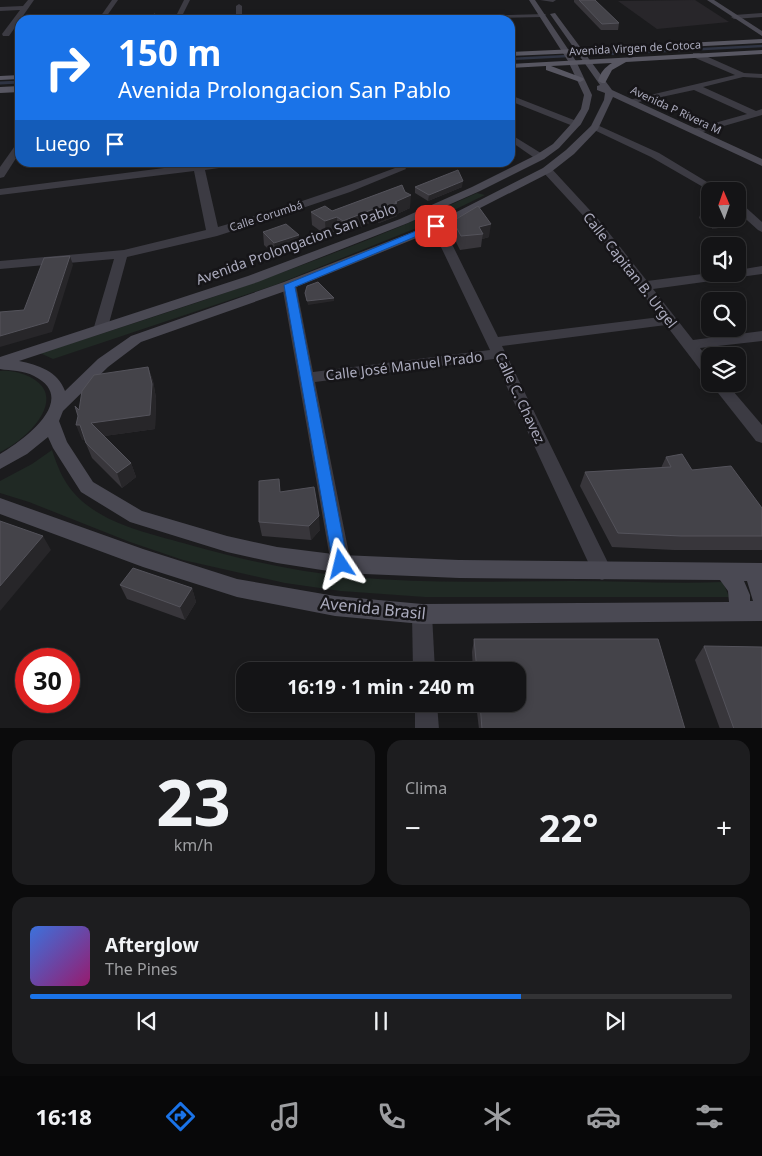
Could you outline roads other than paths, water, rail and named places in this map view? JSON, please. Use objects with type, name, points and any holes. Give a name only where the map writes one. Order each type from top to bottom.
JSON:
[{"type":"main road","points":[[532,0],[543,15],[550,16],[560,31],[569,35]]},
{"type":"main road","points":[[542,0],[606,86]]},
{"type":"main road","points":[[710,0],[761,37]]},
{"type":"main road","name":"Avenida Prolongacion San Pablo","points":[[0,363],[253,279],[404,221],[476,189],[540,157],[566,137],[584,109],[588,95],[573,62],[543,15]]},
{"type":"main road","name":"Avenida Virgen de Cotoca","points":[[679,46],[761,37]]},
{"type":"main road","name":"Avenida Virgen de Cotoca","points":[[515,54],[582,52],[631,48]]},
{"type":"main road","name":"Avenida Virgen de Cotoca","points":[[515,66],[762,52]]},
{"type":"main road","points":[[0,462],[33,441],[53,415],[103,364],[136,339],[289,285],[436,226],[547,170],[570,152],[595,127],[608,101],[603,76],[609,68],[629,59]]},
{"type":"main road","points":[[515,66],[552,68],[580,80]]},
{"type":"main road","points":[[0,78],[15,77]]},
{"type":"main road","name":"Avenida P Rivera M","points":[[580,80],[606,86],[632,102],[762,163]]},
{"type":"main road","points":[[0,90],[15,89]]},
{"type":"main road","points":[[489,182],[494,188],[506,190]]},
{"type":"main road","points":[[476,189],[487,192],[492,198]]},
{"type":"main road","points":[[0,363],[26,366],[40,371],[49,378],[57,392],[53,415],[59,444],[87,487],[137,517],[227,544],[277,555],[341,564],[459,569],[760,572],[757,584],[762,598]]},
{"type":"main road","name":"Avenida Brasil","points":[[0,506],[143,558],[237,588],[336,606],[422,614],[762,611]]},
{"type":"main road","points":[[725,572],[734,580],[740,593],[741,603],[737,611]]},
{"type":"street","points":[[19,15],[31,0]]},
{"type":"street","points":[[104,15],[115,0]]},
{"type":"street","points":[[180,15],[187,0]]},
{"type":"street","points":[[542,0],[553,0]]},
{"type":"street","points":[[238,6],[239,15]]},
{"type":"street","points":[[0,9],[25,8]]},
{"type":"street","points":[[515,16],[543,15]]},
{"type":"street","points":[[734,17],[762,15]]},
{"type":"street","points":[[3,34],[15,20]]},
{"type":"street","points":[[696,55],[743,75]]},
{"type":"street","points":[[632,102],[743,75],[762,76]]},
{"type":"street","points":[[695,87],[758,113]]},
{"type":"street","points":[[515,100],[576,124]]},
{"type":"street","points":[[696,131],[758,113]]},
{"type":"street","points":[[595,127],[655,155],[702,182]]},
{"type":"street","points":[[515,141],[540,157]]},
{"type":"street","points":[[0,154],[15,151]]},
{"type":"street","points":[[0,175],[15,154]]},
{"type":"street","points":[[0,192],[206,167]]},
{"type":"street","name":"Calle Corumbá","points":[[0,265],[105,255],[121,256],[213,233],[353,188],[401,169],[400,167]]},
{"type":"street","points":[[199,168],[213,233]]},
{"type":"street","name":"Calle Capitan B. Urgel","points":[[547,170],[594,221],[701,361]]},
{"type":"street","points":[[746,213],[762,228]]},
{"type":"street","name":"Calle C. Chavez","points":[[436,226],[602,571]]},
{"type":"street","points":[[101,328],[121,256]]},
{"type":"street","points":[[746,273],[762,270]]},
{"type":"street","points":[[643,286],[701,279]]},
{"type":"street","points":[[289,285],[308,378],[341,564]]},
{"type":"street","name":"Calle José Manuel Prado","points":[[308,378],[670,320]]},
{"type":"street","points":[[688,344],[762,336]]},
{"type":"street","points":[[726,392],[762,437]]},
{"type":"street","points":[[422,614],[424,662]]},
{"type":"street","points":[[426,712],[427,728]]},
{"type":"waterway","points":[[515,59],[762,46]]},
{"type":"waterway","points":[[0,83],[15,82]]}]
